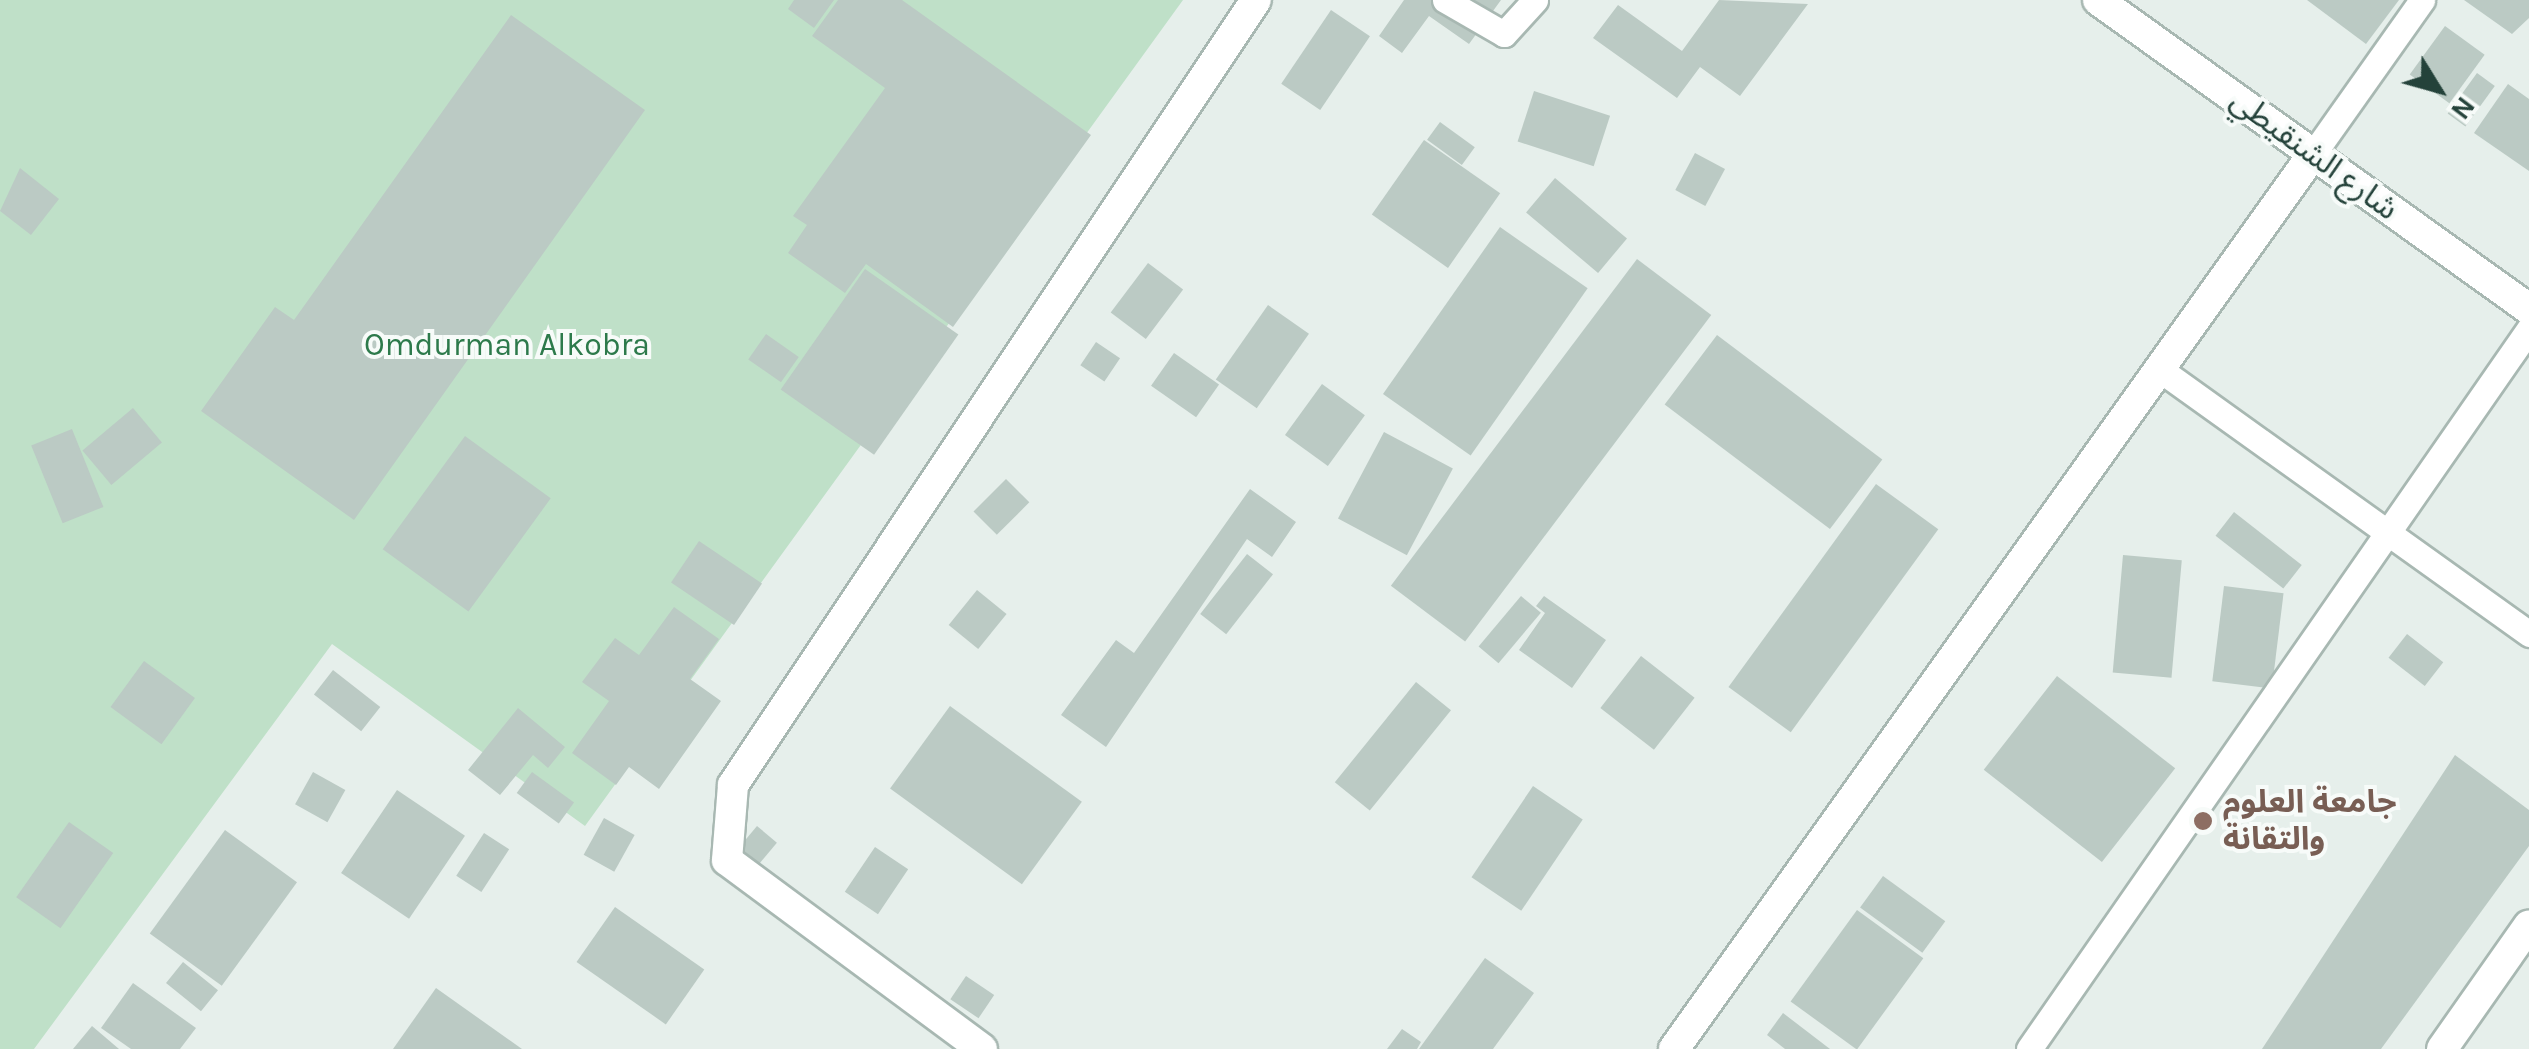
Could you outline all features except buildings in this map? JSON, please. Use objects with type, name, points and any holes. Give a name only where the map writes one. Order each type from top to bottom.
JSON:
[{"type":"street","points":[[982,1049],[727,860],[733,785],[1256,0]]},
{"type":"street","name":"شارع الشنقيطي","points":[[2098,0],[2529,310]]},
{"type":"street","points":[[1674,1049],[2313,154]]},
{"type":"street","points":[[2442,1049],[2529,924]]},
{"type":"lane","points":[[1445,0],[1504,34],[1535,0]]},
{"type":"lane","points":[[2313,154],[2422,0]]},
{"type":"lane","points":[[2029,1049],[2381,531],[2529,329]]},
{"type":"lane","points":[[2162,370],[2529,634]]},
{"type":"green space","name":"Omdurman Alkobra","points":[[0,0],[1183,0],[585,826],[332,644],[34,1049],[0,1049]]},
{"type":"place","name":"جامعة العلوم والتقانة","points":[[2203,821]]}]
